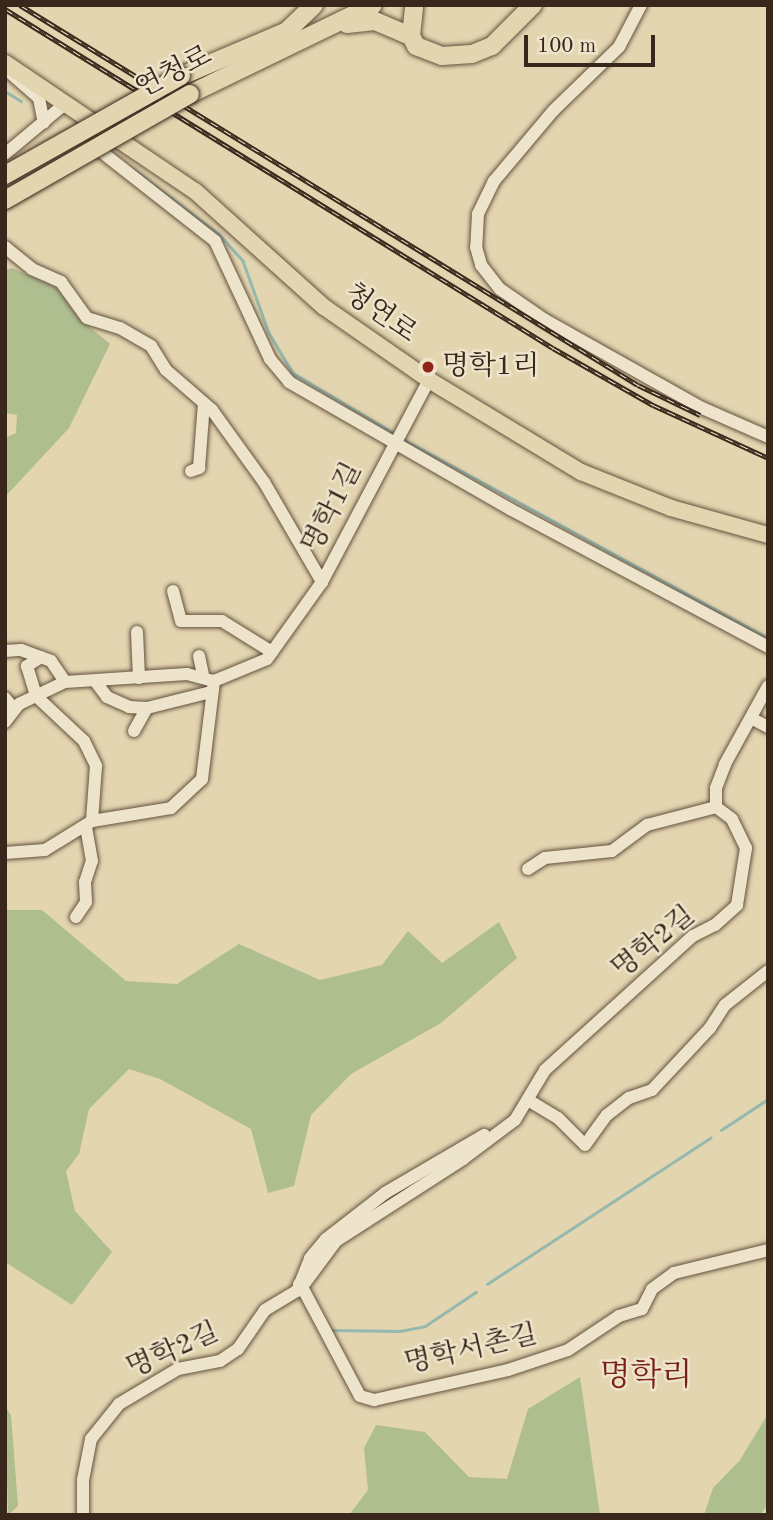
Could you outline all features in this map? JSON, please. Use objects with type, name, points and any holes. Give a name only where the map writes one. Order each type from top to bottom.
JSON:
[{"type":"highway","points":[[286,32],[314,5]]},
{"type":"highway","name":"연청로","points":[[5,176],[181,76],[344,5]]},
{"type":"highway","name":"연청로","points":[[5,200],[94,146],[190,94],[373,5]]},
{"type":"highway","points":[[414,5],[411,36],[416,47],[442,56],[472,54],[492,46],[533,5]]},
{"type":"highway","points":[[307,35],[357,21],[375,21],[411,36]]},
{"type":"main road","name":"청연로","points":[[5,65],[195,191],[324,307],[429,380],[594,477],[671,508],[768,535]]},
{"type":"street","points":[[641,5],[619,47],[553,111],[494,181],[478,214],[475,247],[481,265],[500,289],[545,320],[690,402],[768,437]]},
{"type":"street","points":[[5,65],[40,98],[44,123]]},
{"type":"street","points":[[5,155],[66,103]]},
{"type":"street","points":[[94,146],[215,241],[271,359],[289,382],[510,509],[768,647]]},
{"type":"street","points":[[5,247],[32,269],[61,282],[87,318],[120,328],[151,346],[166,370],[204,403],[264,482],[322,582]]},
{"type":"street","name":"명학1길","points":[[95,681],[116,704],[147,708],[209,683],[240,674],[272,652],[322,582],[429,380]]},
{"type":"street","points":[[191,471],[199,468],[204,403]]},
{"type":"street","points":[[173,591],[174,608],[181,621],[222,621],[272,652]]},
{"type":"street","points":[[137,632],[139,678]]},
{"type":"street","points":[[5,651],[21,650],[41,657],[58,668],[65,682]]},
{"type":"street","points":[[5,853],[45,850],[89,824],[171,808],[202,779],[209,683],[200,656]]},
{"type":"street","points":[[41,657],[27,666],[36,696],[84,741],[96,766],[89,824],[92,860],[85,883],[86,902],[76,917]]},
{"type":"street","name":"명학1길","points":[[5,722],[14,709],[65,682],[139,678],[209,683]]},
{"type":"street","points":[[528,869],[545,858],[612,851],[648,825],[716,807],[718,781],[768,686]]},
{"type":"street","points":[[5,698],[14,709]]},
{"type":"street","points":[[134,731],[147,708]]},
{"type":"street","points":[[751,718],[768,727]]},
{"type":"street","name":"명학2길","points":[[83,1515],[87,1454],[107,1416],[136,1392],[178,1369],[220,1361],[238,1349],[265,1310],[297,1291],[336,1241],[494,1137],[515,1120],[545,1070],[693,936],[715,925],[737,905],[746,848],[732,820],[716,807]]},
{"type":"street","points":[[528,1100],[558,1118],[585,1145],[607,1115],[629,1098],[652,1090],[710,1028],[725,1005],[768,971]]},
{"type":"street","name":"명학서촌길","points":[[301,1286],[360,1396],[374,1400],[548,1358],[568,1350],[619,1315],[642,1309],[652,1289],[674,1273],[768,1250]]},
{"type":"green space","points":[[12,268],[56,287],[78,317],[110,344],[69,428],[5,497],[5,438],[16,433],[17,415],[5,413],[5,270]]},
{"type":"green space","points":[[5,910],[42,910],[126,981],[177,984],[239,944],[320,980],[382,965],[408,931],[442,963],[499,922],[517,958],[441,1023],[351,1074],[311,1115],[294,1186],[268,1193],[251,1129],[160,1079],[129,1069],[89,1109],[79,1154],[66,1171],[75,1211],[112,1252],[72,1305],[5,1262]]},
{"type":"green space","points":[[580,1377],[600,1515],[349,1515],[368,1490],[364,1448],[376,1425],[425,1432],[469,1477],[507,1479],[528,1409]]},
{"type":"green space","points":[[5,1407],[11,1415],[18,1506],[8,1515]]},
{"type":"green space","points":[[768,1414],[768,1505],[760,1515],[704,1515],[713,1488],[740,1460]]},
{"type":"waterway","points":[[5,91],[21,101]]},
{"type":"waterway","points":[[133,169],[219,234],[243,261],[269,333],[293,373],[394,433]]},
{"type":"waterway","points":[[403,439],[768,638]]},
{"type":"waterway","points":[[721,1130],[768,1099]]},
{"type":"waterway","points":[[487,1284],[710,1138]]},
{"type":"waterway","points":[[332,1330],[400,1331],[425,1326],[476,1292]]},
{"type":"railway","points":[[20,5],[638,385],[700,415]]},
{"type":"railway","points":[[5,9],[553,348],[653,405],[768,458]]},
{"type":"place","name":"명학1리","points":[[428,367]]},
{"type":"district","name":"명학리","points":[[646,1377]]}]
